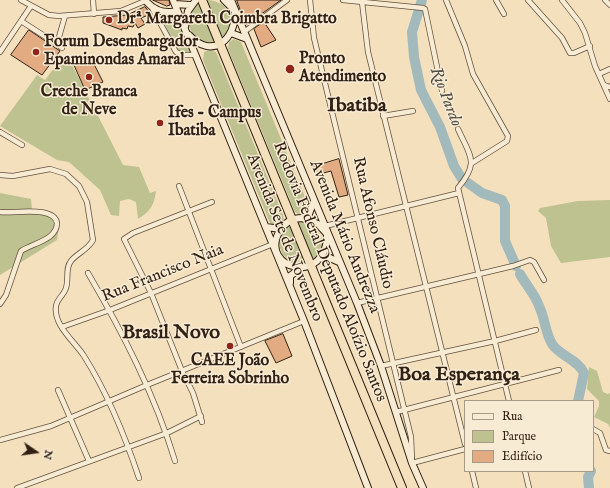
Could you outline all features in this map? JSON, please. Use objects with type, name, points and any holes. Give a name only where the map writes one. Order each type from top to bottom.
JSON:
[{"type":"highway","name":"Rodovia Federal Deputado Aloízio Santos","points":[[202,0],[402,488]]},
{"type":"street","points":[[22,0],[31,6],[54,16],[94,14],[127,9],[145,0],[152,8],[176,52],[183,55],[195,55]]},
{"type":"street","points":[[93,0],[94,14]]},
{"type":"street","points":[[196,0],[190,6],[186,15],[186,31],[194,40],[202,44],[220,45],[231,33],[235,24],[235,11],[224,0]]},
{"type":"street","name":"Avenida Mário Andrezza","points":[[231,0],[327,234],[357,303],[381,366],[412,462],[423,488]]},
{"type":"street","points":[[244,32],[287,0]]},
{"type":"street","name":"Rua Afonso Cláudio","points":[[310,0],[314,38],[413,446],[412,462]]},
{"type":"street","points":[[343,0],[423,8],[427,14],[442,91]]},
{"type":"street","points":[[446,0],[465,46],[473,74],[508,136],[507,141],[472,164]]},
{"type":"street","points":[[496,0],[504,14]]},
{"type":"street","points":[[528,0],[562,38],[570,53],[574,53],[590,46]]},
{"type":"street","points":[[562,0],[580,23],[590,46],[595,66],[600,74],[610,99]]},
{"type":"street","points":[[605,0],[610,5]]},
{"type":"street","points":[[174,2],[190,6]]},
{"type":"street","name":"Avenida Sete de Novembro","points":[[174,2],[304,321],[368,488]]},
{"type":"street","points":[[362,2],[368,52],[464,440]]},
{"type":"street","points":[[152,8],[168,13],[177,11],[182,5]]},
{"type":"street","points":[[0,52],[31,6]]},
{"type":"street","points":[[57,44],[65,16]]},
{"type":"street","points":[[21,21],[62,48]]},
{"type":"street","points":[[231,33],[247,39]]},
{"type":"street","points":[[600,74],[610,69]]},
{"type":"street","points":[[604,85],[610,87]]},
{"type":"street","points":[[383,116],[413,111]]},
{"type":"street","points":[[458,129],[472,164],[470,172],[461,184],[459,193],[480,273],[509,400]]},
{"type":"street","points":[[0,133],[22,145]]},
{"type":"street","points":[[0,175],[13,176],[50,169],[66,174],[78,186],[87,202],[93,237],[91,245],[68,265],[66,288],[58,300],[56,312],[62,327],[83,355],[109,401],[129,447],[139,478]]},
{"type":"street","points":[[179,186],[241,348]]},
{"type":"street","points":[[324,226],[407,207],[459,193]]},
{"type":"street","points":[[307,219],[314,201]]},
{"type":"street","points":[[202,422],[193,394],[182,371],[151,293],[124,243],[124,239],[126,236],[212,202]]},
{"type":"street","points":[[0,212],[40,212],[53,216],[57,223],[56,230],[46,240],[21,251],[6,295],[0,304]]},
{"type":"street","points":[[291,289],[290,276],[297,270],[312,266],[321,258],[326,247],[327,234],[318,224],[307,219],[292,219],[281,228],[276,242],[276,252],[284,263],[290,266],[303,268]]},
{"type":"street","points":[[266,227],[281,228]]},
{"type":"street","name":"Rua Francisco Naia","points":[[62,327],[110,310],[273,244]]},
{"type":"street","points":[[321,258],[330,258],[339,262]]},
{"type":"street","points":[[357,303],[533,261],[544,280]]},
{"type":"street","points":[[88,273],[110,310],[147,384],[167,433],[175,461]]},
{"type":"street","points":[[0,440],[36,431],[147,384],[241,348],[304,321]]},
{"type":"street","points":[[381,366],[495,341],[536,330]]},
{"type":"street","points":[[396,412],[505,382],[559,370]]},
{"type":"street","points":[[58,390],[89,461]]},
{"type":"street","points":[[17,488],[167,433],[201,416]]},
{"type":"street","points":[[594,430],[600,433],[606,450],[610,451]]},
{"type":"street","points":[[412,462],[464,449]]},
{"type":"street","points":[[472,472],[476,488]]},
{"type":"street","points":[[525,472],[529,488]]},
{"type":"green space","points":[[206,0],[221,4],[230,14],[230,26],[227,33],[221,39]]},
{"type":"green space","points":[[199,3],[214,42],[206,42],[199,39],[193,35],[190,29],[190,15]]},
{"type":"green space","points":[[171,14],[178,19],[192,53],[182,53],[178,50],[160,15]]},
{"type":"green space","points":[[234,39],[241,42],[308,204],[309,207],[305,214],[300,215],[295,212],[228,49],[229,42]]},
{"type":"green space","points":[[209,50],[216,52],[283,215],[284,220],[278,226],[270,223],[203,60],[204,52]]},
{"type":"green space","points":[[57,64],[72,65],[123,165],[139,167],[150,193],[156,191],[151,207],[138,219],[136,202],[129,199],[120,201],[119,216],[111,215],[100,190],[69,162],[57,160],[0,126],[37,75],[45,80]]},
{"type":"green space","points":[[0,193],[31,199],[32,210],[60,221],[57,240],[0,275]]},
{"type":"green space","points":[[610,200],[610,257],[561,263],[551,246],[546,218],[538,211],[540,208],[578,201]]},
{"type":"green space","points":[[303,221],[315,228],[322,238],[321,249],[313,260],[297,222]]},
{"type":"green space","points":[[290,225],[306,263],[290,261],[281,251],[281,237]]},
{"type":"green space","points":[[589,367],[597,371],[603,392],[608,394],[610,393],[610,428],[608,424],[594,417],[599,406],[599,401],[587,389]]},
{"type":"building","points":[[153,0],[169,0],[170,5],[167,6]]},
{"type":"building","points":[[237,0],[281,0],[246,25]]},
{"type":"building","points":[[145,7],[151,14],[141,18],[145,24],[138,28],[135,23],[133,27],[128,26],[127,29],[122,28],[122,30],[103,23],[103,17],[127,15]]},
{"type":"building","points":[[264,22],[276,40],[261,47],[254,29]]},
{"type":"building","name":"Forum Desembargador Epaminondas Amaral","points":[[29,30],[60,51],[42,75],[11,55]]},
{"type":"building","name":"Creche Branca de Neve","points":[[90,56],[103,82],[85,90],[74,65],[76,63],[75,61],[80,58],[81,60]]},
{"type":"building","points":[[339,159],[348,195],[339,197],[331,171],[316,175],[313,167]]},
{"type":"building","points":[[283,334],[292,356],[276,363],[265,341]]},
{"type":"waterway","name":"Rio Pardo","points":[[422,0],[412,32],[414,57],[421,90],[440,127],[454,166],[462,179]]},
{"type":"waterway","name":"Rio Pardo","points":[[468,183],[482,193],[502,200],[505,206],[505,241],[516,266]]},
{"type":"waterway","name":"Rio Pardo","points":[[520,274],[533,294],[543,315],[552,344],[559,352],[577,364],[584,373],[578,400]]},
{"type":"waterway","name":"Rio Pardo","points":[[589,488],[588,477],[590,472]]},
{"type":"place","name":"Drª Margareth Coimbra Brigatto","points":[[109,20]]},
{"type":"place","name":"Forum Desembargador Epaminondas Amaral","points":[[36,52]]},
{"type":"place","name":"Pronto Atendimento","points":[[290,69]]},
{"type":"place","name":"Creche Branca de Neve","points":[[89,77]]},
{"type":"place","name":"Ifes - Campus Ibatiba","points":[[160,123]]},
{"type":"place","name":"CAEE João Ferreira Sobrinho","points":[[230,346]]},
{"type":"district","name":"Ibatiba","points":[[357,107]]},
{"type":"district","name":"Brasil Novo","points":[[171,334]]},
{"type":"district","name":"Boa Esperança","points":[[459,376]]}]
